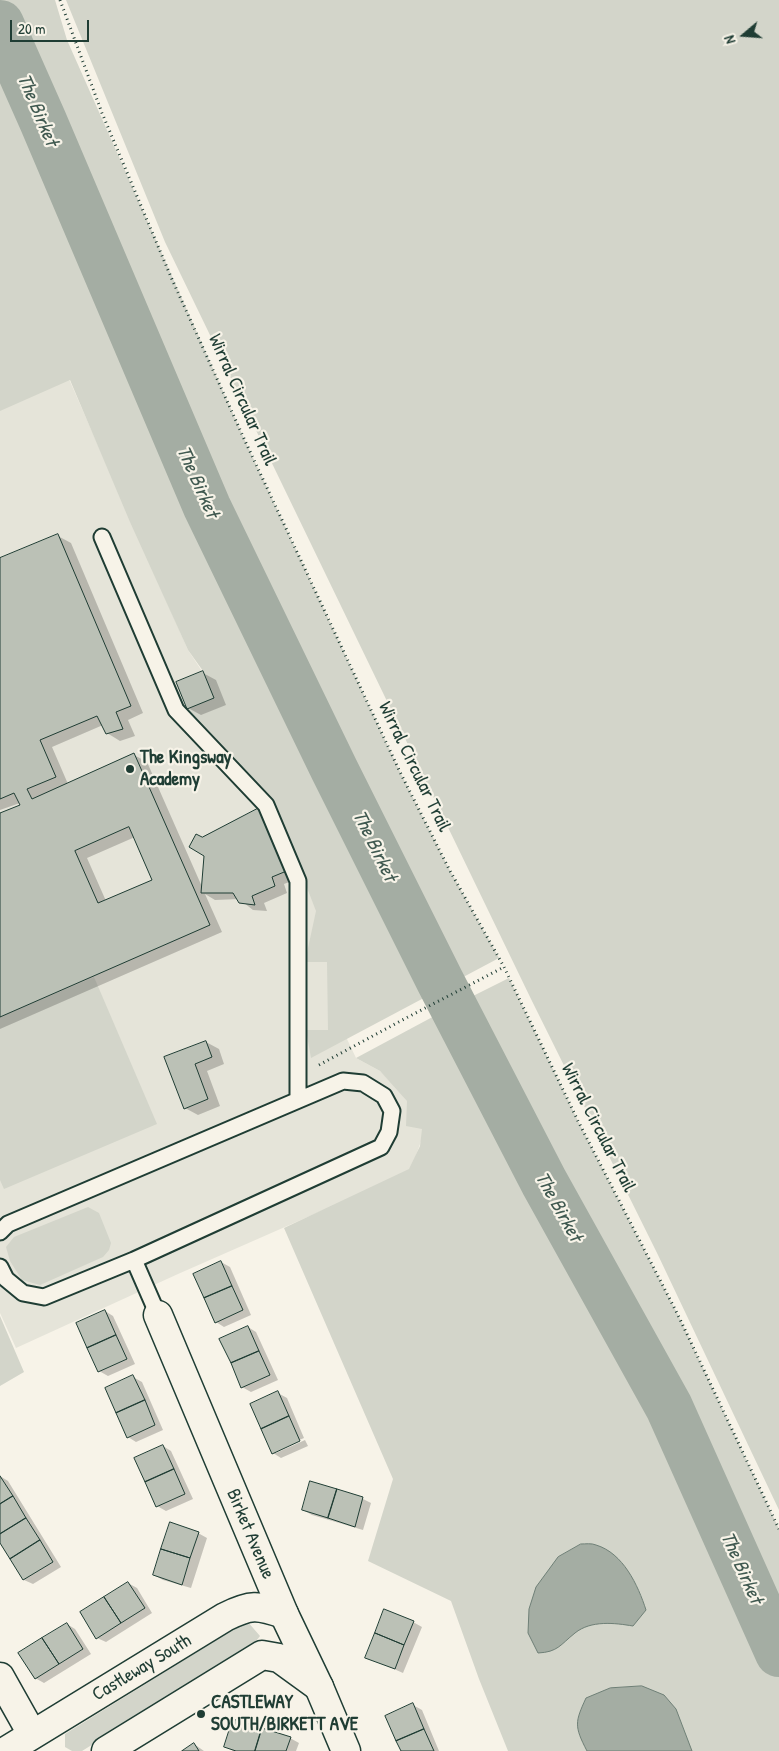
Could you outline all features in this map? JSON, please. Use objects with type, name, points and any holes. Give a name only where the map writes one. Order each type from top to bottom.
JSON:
[{"type":"street","name":"Birket Avenue","points":[[158,1315],[284,1614],[319,1687],[346,1751]]},
{"type":"street","name":"Castleway South","points":[[6,1751],[38,1739],[225,1617],[243,1608],[263,1607],[284,1614]]},
{"type":"street","points":[[106,1751],[262,1655],[279,1658],[319,1687]]},
{"type":"street","points":[[0,1677],[38,1739]]},
{"type":"lane","points":[[102,537],[176,710],[266,805],[298,881],[298,1100]]},
{"type":"lane","points":[[0,1267],[6,1278],[23,1293],[44,1297],[134,1260],[381,1147],[389,1132],[392,1112],[384,1096],[363,1083],[343,1081],[3,1227]]},
{"type":"lane","points":[[134,1260],[158,1315]]},
{"type":"path","name":"Wirral Circular Trail","points":[[60,0],[102,113],[172,277],[250,452],[400,772],[449,869],[504,967],[578,1122],[678,1314],[779,1529]]},
{"type":"path","points":[[298,1078],[408,1017],[504,967]]},
{"type":"shaded area","points":[[0,0],[55,0],[67,40],[246,443],[400,772],[449,869],[499,958],[311,1058],[306,1030],[328,1030],[327,962],[305,962],[316,911],[273,800],[187,709],[214,698],[203,671],[188,650],[130,522],[70,380],[0,411],[0,37],[41,114],[0,10]],"holes":[[[65,171],[323,746],[207,507]]]},
{"type":"shaded area","points":[[66,0],[779,0],[779,1510],[658,1255],[531,999],[165,242]]},
{"type":"shaded area","name":"The Kingsway Academy","points":[[0,222],[188,650],[246,738],[359,1001],[347,1039],[356,1058],[380,1071],[429,1119],[410,1172],[16,1348],[0,1313]]},
{"type":"shaded area","points":[[94,977],[157,1124],[4,1189],[0,1180],[0,1017]]},
{"type":"shaded area","points":[[509,978],[578,1121],[678,1315],[779,1529],[779,1751],[508,1751],[479,1679],[451,1601],[368,1561],[393,1479],[284,1228],[409,1169],[420,1146],[422,1129],[406,1126],[407,1101],[380,1071],[356,1058]]},
{"type":"shaded area","points":[[88,1207],[99,1213],[111,1243],[109,1250],[103,1257],[40,1285],[22,1280],[10,1261],[6,1247],[14,1237]]},
{"type":"shaded area","points":[[0,1316],[24,1372],[0,1386]]},
{"type":"shaded area","points":[[581,1544],[593,1544],[606,1549],[622,1562],[639,1590],[646,1610],[633,1626],[611,1623],[588,1626],[575,1633],[555,1649],[538,1653],[528,1633],[529,1609],[536,1587],[558,1557]]},
{"type":"shaded area","points":[[247,1621],[260,1636],[253,1645],[82,1751],[72,1751],[65,1747],[65,1734]]},
{"type":"shaded area","points":[[642,1686],[664,1695],[676,1709],[692,1751],[587,1751],[578,1730],[578,1719],[586,1698],[610,1688]]},
{"type":"building","points":[[58,534],[131,706],[116,712],[123,729],[106,734],[97,716],[40,740],[56,777],[27,789],[32,799],[134,753],[210,925],[0,1017],[0,813],[20,805],[14,793],[0,799],[0,558]],"holes":[[[129,827],[152,880],[98,903],[75,851]]]},
{"type":"building","points":[[203,671],[214,698],[187,709],[176,682]]},
{"type":"building","points":[[261,807],[289,870],[272,877],[275,886],[252,896],[255,905],[239,903],[233,893],[201,893],[204,856],[189,847],[196,834],[202,837]]},
{"type":"building","points":[[206,1041],[212,1057],[195,1064],[208,1099],[184,1109],[164,1057]]},
{"type":"building","points":[[221,1261],[232,1286],[204,1298],[193,1274]]},
{"type":"building","points":[[232,1286],[243,1310],[215,1323],[204,1298]]},
{"type":"building","points":[[105,1310],[116,1335],[87,1348],[76,1323]]},
{"type":"building","points":[[248,1326],[259,1351],[231,1363],[219,1339]]},
{"type":"building","points":[[116,1335],[127,1359],[98,1372],[87,1348]]},
{"type":"building","points":[[259,1351],[270,1375],[241,1388],[231,1363]]},
{"type":"building","points":[[133,1375],[145,1400],[116,1413],[105,1388]]},
{"type":"building","points":[[278,1391],[289,1416],[261,1429],[250,1404]]},
{"type":"building","points":[[145,1400],[155,1425],[127,1438],[116,1413]]},
{"type":"building","points":[[289,1416],[300,1441],[272,1454],[261,1429]]},
{"type":"building","points":[[163,1445],[174,1469],[145,1482],[134,1458]]},
{"type":"building","points":[[174,1469],[185,1494],[156,1507],[145,1482]]},
{"type":"building","points":[[0,1476],[13,1496],[0,1504]]},
{"type":"building","points":[[310,1481],[337,1489],[328,1518],[302,1510]]},
{"type":"building","points":[[337,1489],[363,1497],[355,1527],[328,1518]]},
{"type":"building","points":[[13,1496],[26,1518],[0,1534],[0,1504]]},
{"type":"building","points":[[26,1518],[40,1540],[10,1559],[0,1543],[0,1534]]},
{"type":"building","points":[[170,1522],[199,1532],[190,1558],[161,1549]]},
{"type":"building","points":[[40,1540],[53,1562],[23,1580],[10,1559]]},
{"type":"building","points":[[161,1549],[190,1558],[182,1585],[153,1575]]},
{"type":"building","points":[[128,1582],[145,1608],[121,1623],[104,1597]]},
{"type":"building","points":[[104,1597],[121,1623],[96,1639],[80,1612]]},
{"type":"building","points":[[384,1609],[414,1621],[404,1645],[375,1633]]},
{"type":"building","points":[[67,1623],[83,1649],[59,1664],[42,1638]]},
{"type":"building","points":[[375,1633],[404,1645],[395,1669],[365,1658]]},
{"type":"building","points":[[42,1638],[59,1664],[35,1679],[18,1653]]},
{"type":"building","points":[[413,1703],[424,1729],[396,1741],[385,1716]]},
{"type":"building","points":[[233,1719],[262,1728],[255,1751],[236,1751],[224,1747]]},
{"type":"building","points":[[262,1728],[291,1737],[286,1751],[255,1751]]},
{"type":"building","points":[[424,1729],[434,1751],[401,1751],[396,1741]]},
{"type":"building","points":[[194,1743],[199,1751],[182,1751]]},
{"type":"waterway","name":"The Birket","points":[[0,24],[207,507],[334,769],[440,981],[544,1182],[669,1407],[779,1653]]},
{"type":"place","name":"The Kingsway Academy","points":[[130,769]]},
{"type":"place","name":"CASTLEWAY SOUTH/BIRKETT AVE","points":[[201,1714]]}]
